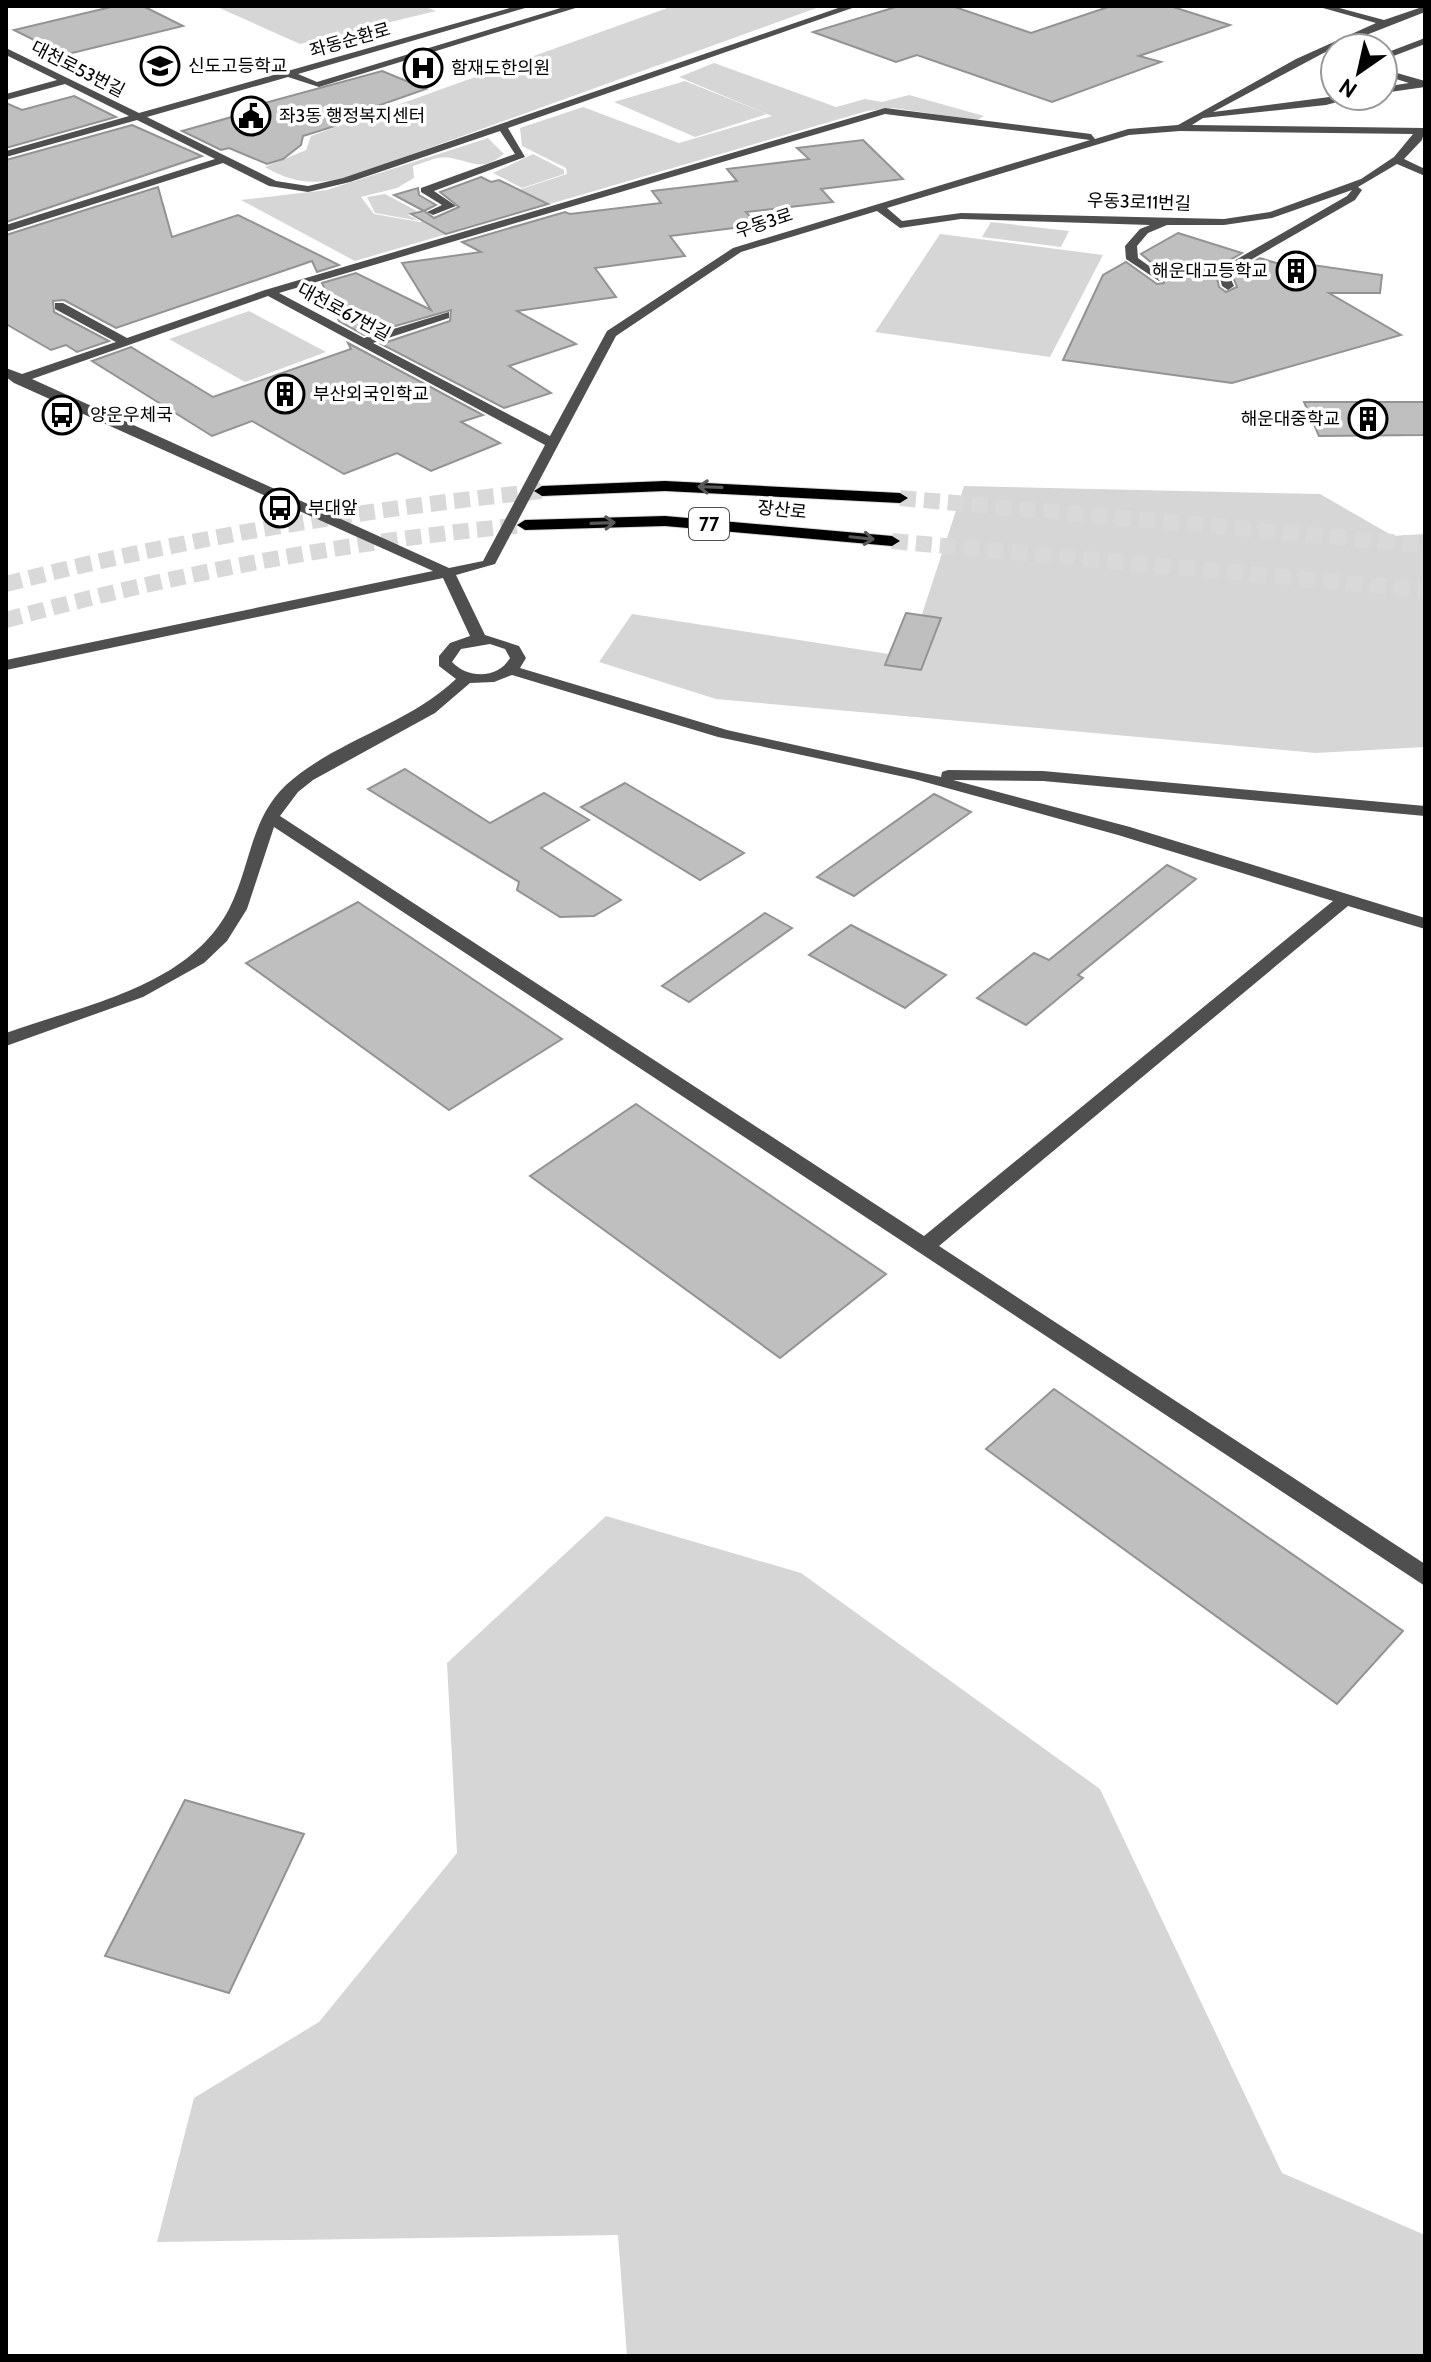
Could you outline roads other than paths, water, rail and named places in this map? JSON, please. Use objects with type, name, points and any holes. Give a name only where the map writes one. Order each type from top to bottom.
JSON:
[{"type":"highway","name":"장산로","points":[[542,491],[665,486],[900,498]]},
{"type":"highway","name":"장산로","points":[[525,525],[665,521],[892,541]]},
{"type":"street","name":"좌동순환로","points":[[6,154],[527,6]]},
{"type":"street","points":[[290,74],[316,85],[577,6]]},
{"type":"street","points":[[136,117],[273,184],[308,189],[346,180],[853,6]]},
{"type":"street","points":[[1321,6],[1385,23]]},
{"type":"street","name":"우동3로","points":[[447,572],[488,564],[611,334],[737,250],[1100,138],[1180,128],[1267,75],[1385,23],[1425,9]]},
{"type":"street","points":[[1399,51],[1425,41]]},
{"type":"street","name":"대천로53번길","points":[[6,51],[136,117]]},
{"type":"street","points":[[1399,77],[1424,85]]},
{"type":"street","points":[[6,97],[65,81]]},
{"type":"street","points":[[1399,88],[1424,85]]},
{"type":"street","name":"우동3로","points":[[1198,117],[1319,103]]},
{"type":"street","points":[[269,292],[885,111],[1100,138]]},
{"type":"street","points":[[433,212],[451,206],[425,190],[521,155],[502,126]]},
{"type":"street","name":"우동3로11번길","points":[[877,206],[900,225],[961,216],[1224,222],[1272,215],[1365,181],[1396,160],[1422,131],[1180,128]]},
{"type":"street","points":[[6,229],[223,160]]},
{"type":"street","points":[[1396,160],[1425,173]]},
{"type":"street","points":[[1228,286],[1222,272],[1351,198],[1365,181]]},
{"type":"street","points":[[1159,278],[1132,259],[1131,246],[1144,231],[1166,222]]},
{"type":"street","name":"대천로67번길","points":[[12,376],[126,342],[269,292],[363,342],[422,380],[552,443]]},
{"type":"street","points":[[59,306],[126,342]]},
{"type":"street","points":[[363,342],[445,315]]},
{"type":"street","name":"대천로67번길","points":[[12,376],[447,572]]},
{"type":"street","points":[[6,665],[447,572],[479,639]]},
{"type":"street","points":[[479,639],[503,642],[516,652],[516,664],[510,670],[490,678],[466,678],[448,669],[444,656],[456,645],[479,639]]},
{"type":"street","points":[[510,670],[724,734],[916,775],[1124,831],[1425,924]]},
{"type":"street","points":[[6,1040],[180,974],[213,947],[238,911],[269,816],[292,789],[326,765],[432,709],[466,678]]},
{"type":"street","points":[[916,775],[1043,776],[1425,811]]},
{"type":"street","points":[[269,816],[1425,1576]]},
{"type":"street","points":[[924,1247],[1346,899]]},
{"type":"tunnel","points":[[6,584],[139,553],[272,527],[542,491]]},
{"type":"tunnel","points":[[900,498],[1425,545]]},
{"type":"tunnel","points":[[6,620],[134,588],[264,561],[394,540],[525,525]]},
{"type":"tunnel","points":[[892,541],[1425,590]]},
{"type":"place","name":"신도고등학교","points":[[160,66]]},
{"type":"place","name":"함재도한의원","points":[[423,68]]},
{"type":"place","name":"좌3동 행정복지센터","points":[[251,116]]},
{"type":"place","name":"해운대고등학교","points":[[1296,271]]},
{"type":"place","name":"부산외국인학교","points":[[285,394]]},
{"type":"place","name":"양운우체국","points":[[62,415]]},
{"type":"place","name":"해운대중학교","points":[[1368,419]]},
{"type":"place","name":"부대앞","points":[[280,508]]}]
